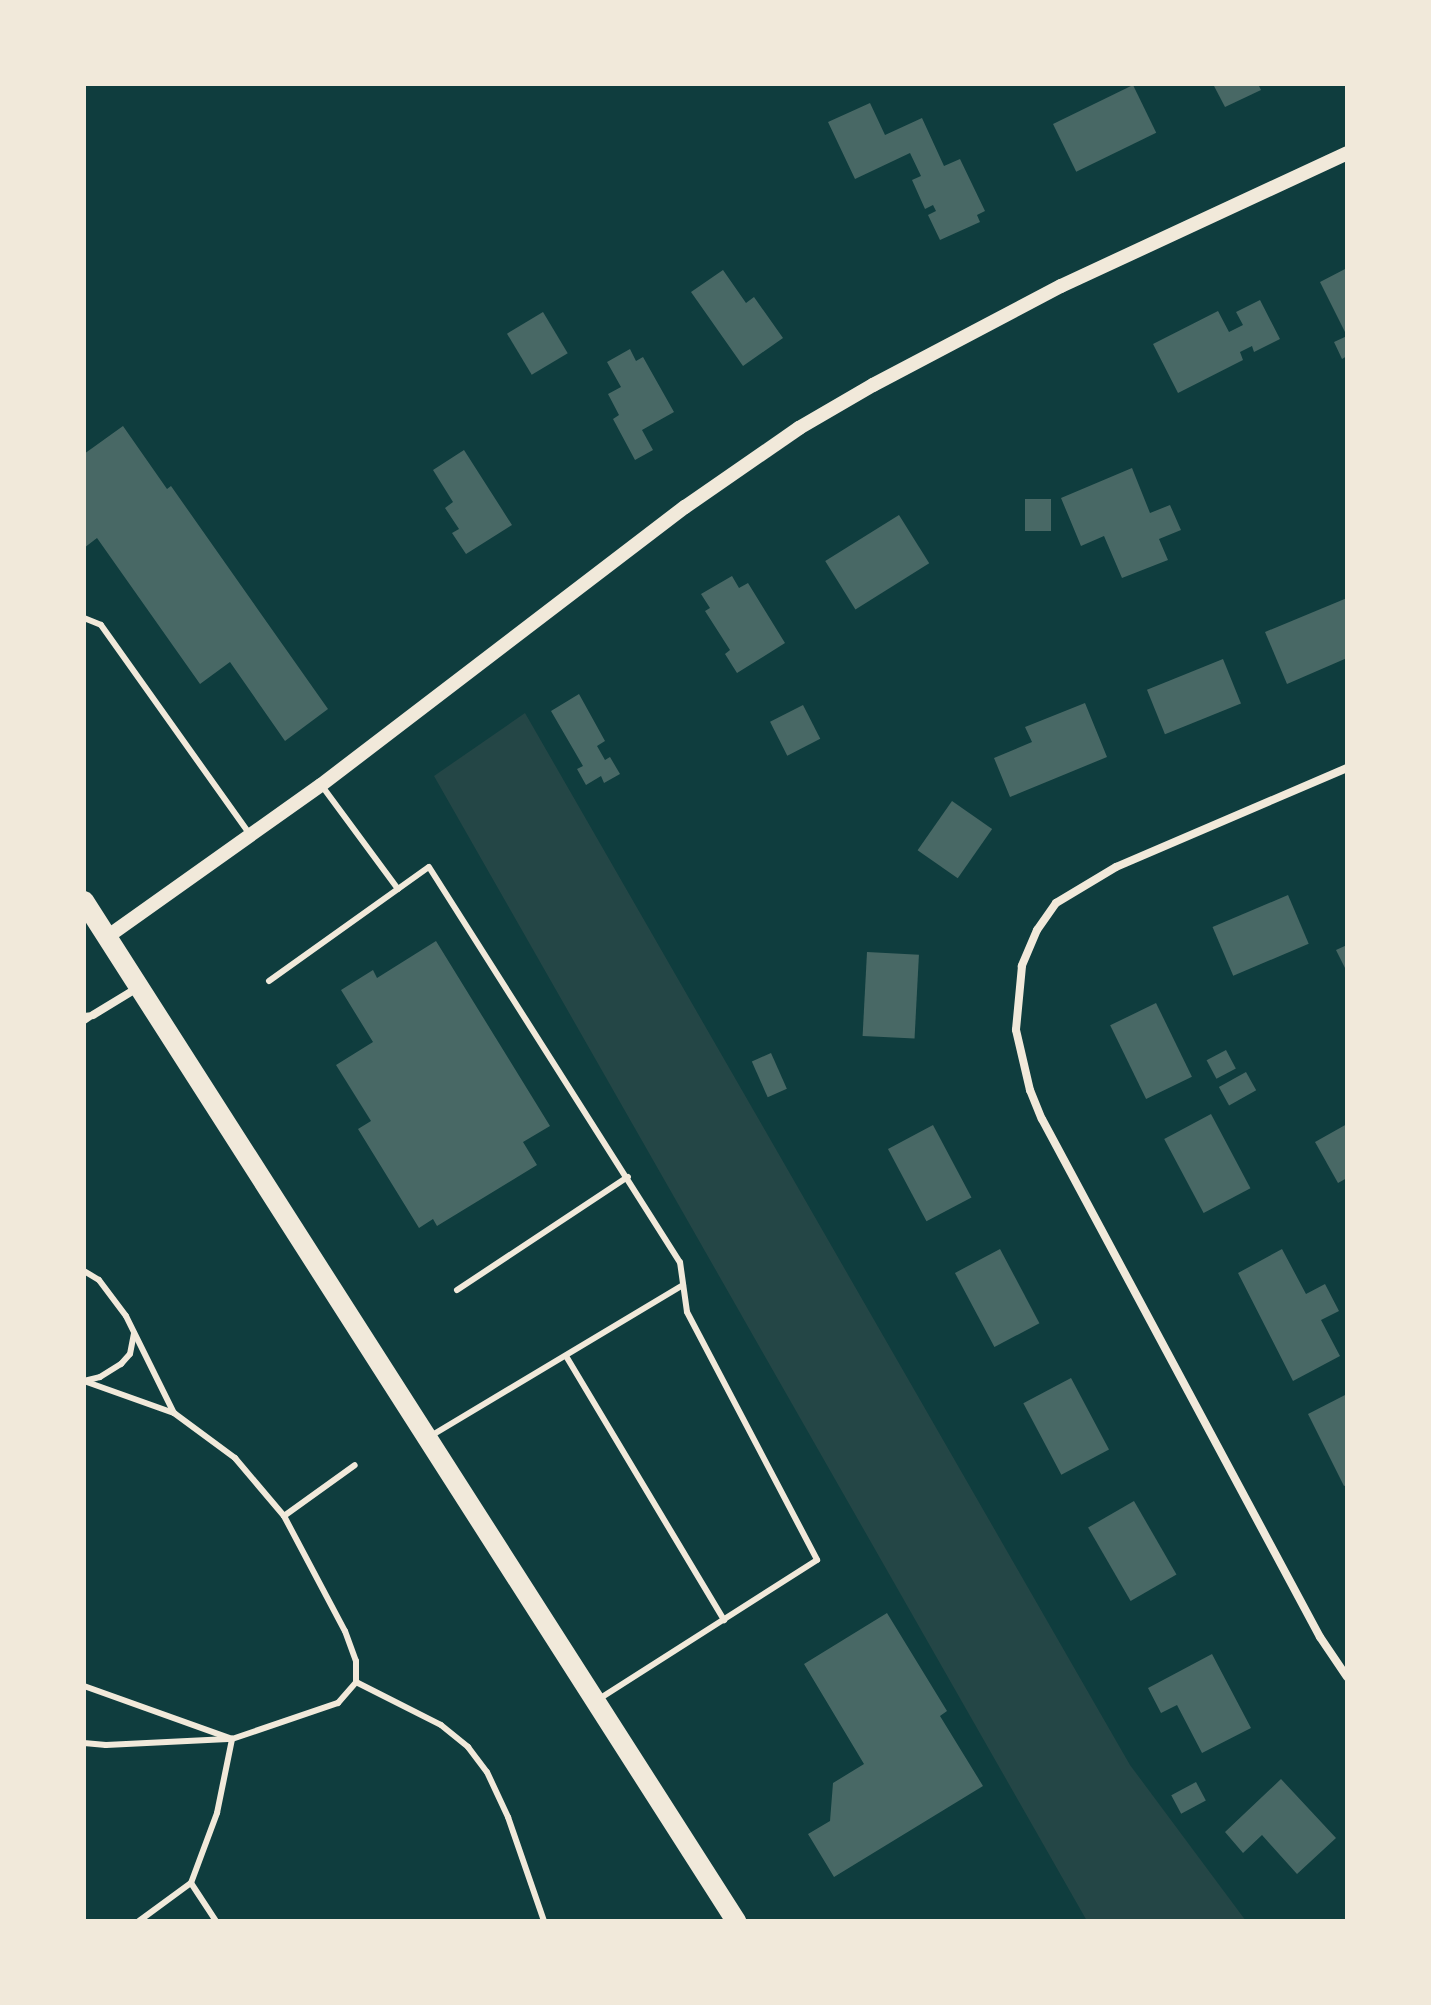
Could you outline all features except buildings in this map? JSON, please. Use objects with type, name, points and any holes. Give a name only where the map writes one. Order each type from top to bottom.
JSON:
[{"type":"main road","points":[[84,901],[736,1921]]},
{"type":"street","points":[[107,937],[321,785],[685,507],[799,428],[873,385],[1061,286],[1347,153]]},
{"type":"street","points":[[1347,768],[1116,867],[1056,903],[1037,930],[1022,966],[1016,1030],[1030,1090],[1042,1119],[1320,1637],[1347,1677]]},
{"type":"street","points":[[87,1017],[140,987]]},
{"type":"lane","points":[[84,618],[101,625],[251,836]]},
{"type":"lane","points":[[321,785],[398,889]]},
{"type":"lane","points":[[269,981],[429,867],[680,1262],[687,1312],[817,1560],[596,1701]]},
{"type":"lane","points":[[457,1290],[628,1177]]},
{"type":"lane","points":[[84,1271],[99,1280],[134,1331],[174,1413]]},
{"type":"lane","points":[[429,1437],[683,1285]]},
{"type":"lane","points":[[84,1743],[106,1745],[232,1739],[338,1703],[356,1682],[356,1661],[345,1631],[284,1516],[235,1458],[174,1413],[84,1381],[100,1377],[121,1364],[130,1354],[134,1331]]},
{"type":"lane","points":[[566,1356],[724,1620]]},
{"type":"lane","points":[[284,1516],[355,1465]]},
{"type":"lane","points":[[356,1682],[441,1725],[468,1747],[487,1772],[508,1817],[544,1921]]},
{"type":"lane","points":[[84,1686],[232,1739]]},
{"type":"lane","points":[[139,1921],[191,1883],[217,1813],[232,1739]]},
{"type":"lane","points":[[191,1883],[216,1921]]},
{"type":"shaded area","points":[[525,713],[1130,1765],[1246,1921],[1087,1921],[434,776]]}]
